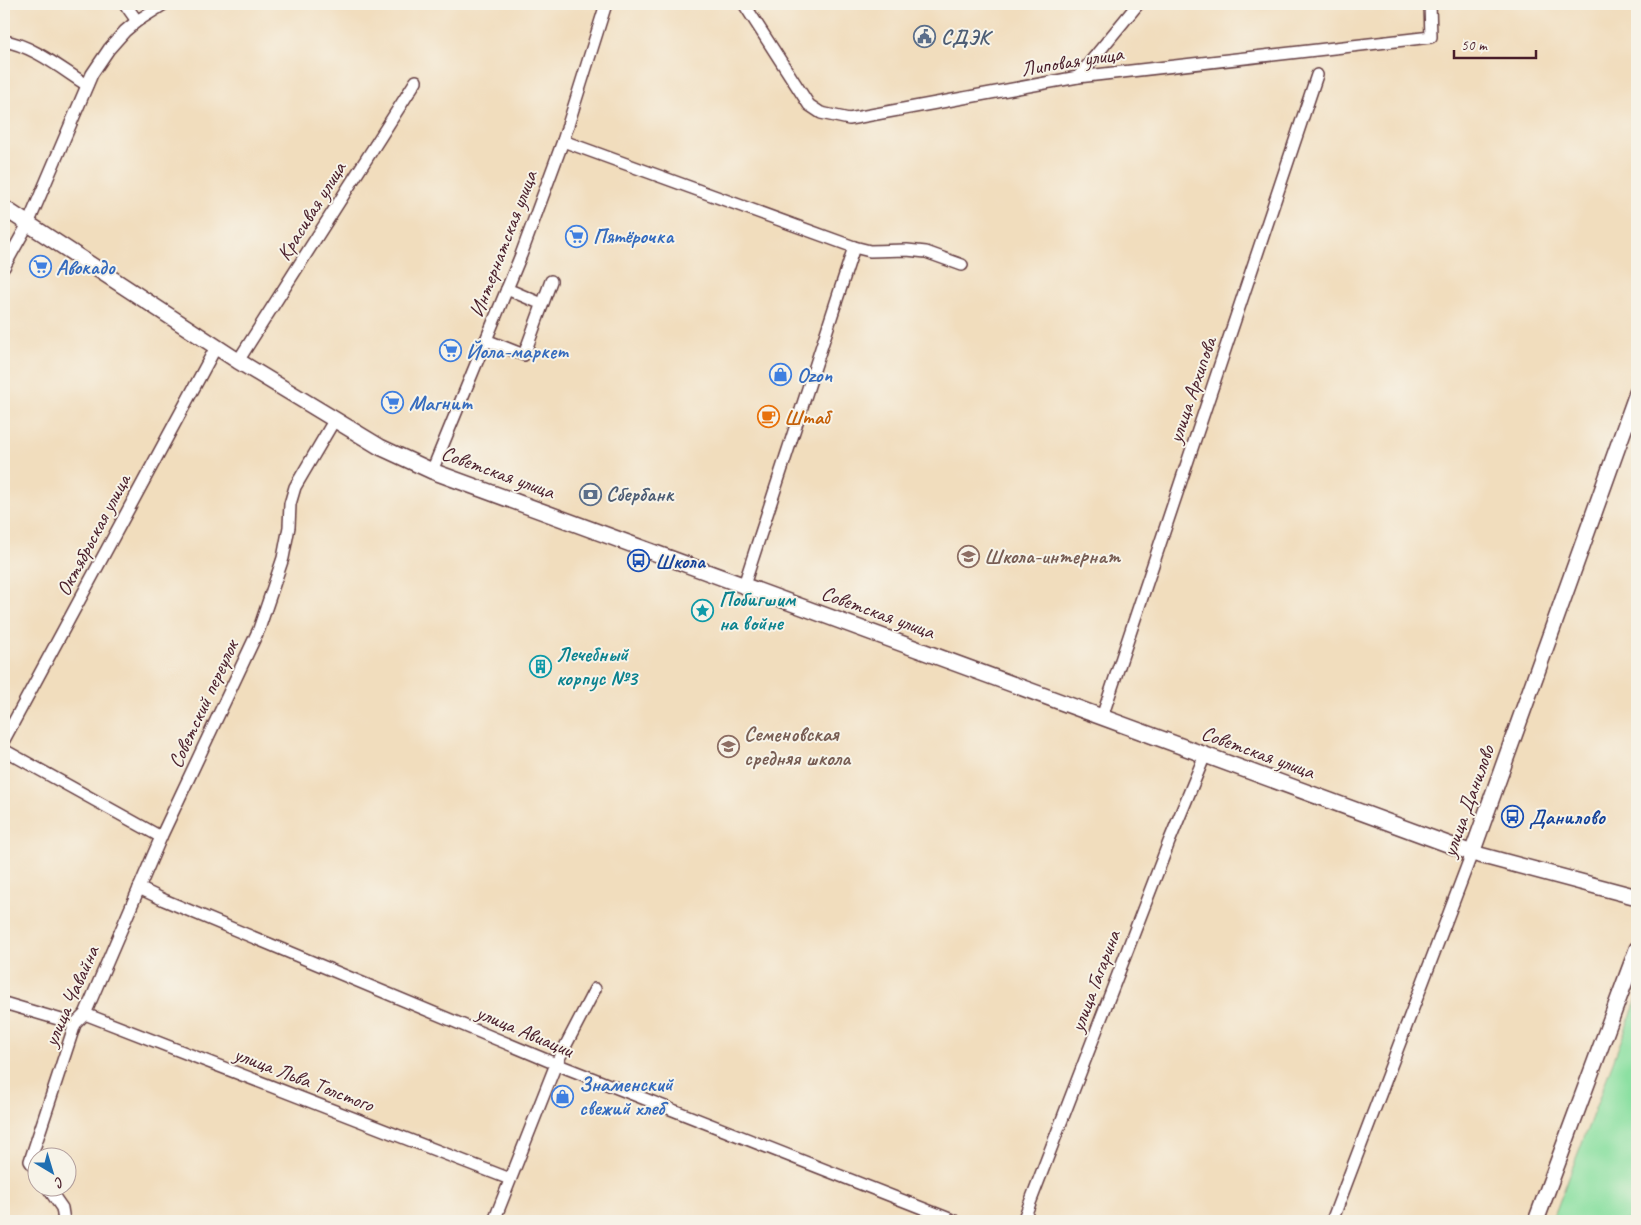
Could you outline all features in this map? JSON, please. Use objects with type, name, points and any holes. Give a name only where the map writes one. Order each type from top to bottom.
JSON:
[{"type":"main road","name":"Советская улица","points":[[4,208],[238,361],[380,447],[432,471],[1472,853],[1637,897]]},
{"type":"main road","name":"улица Данилово","points":[[1472,853],[1637,393]]},
{"type":"main road","points":[[1536,1221],[1637,949]]},
{"type":"street","points":[[125,4],[137,21]]},
{"type":"street","points":[[4,267],[28,224],[92,74],[109,49],[125,31],[164,4]]},
{"type":"street","name":"Интернатская улица","points":[[432,471],[522,255],[563,141],[606,4]]},
{"type":"street","name":"Липовая улица","points":[[744,4],[809,105],[821,113],[849,119],[1078,78],[1431,37],[1430,4]]},
{"type":"street","points":[[1078,78],[1138,4]]},
{"type":"street","points":[[4,41],[15,43],[50,61],[87,85]]},
{"type":"street","name":"улица Архипова","points":[[1102,717],[1317,75]]},
{"type":"street","name":"Красивая улица","points":[[238,361],[416,80]]},
{"type":"street","points":[[563,141],[854,247],[870,251],[907,250],[926,252],[962,266]]},
{"type":"street","points":[[744,586],[854,247]]},
{"type":"street","points":[[486,340],[524,355],[551,281]]},
{"type":"street","points":[[507,289],[542,304]]},
{"type":"street","name":"Октябрьская улица","points":[[4,740],[216,347]]},
{"type":"street","name":"Советский переулок","points":[[160,837],[259,629],[283,558],[289,527],[290,504],[295,486],[335,419]]},
{"type":"street","points":[[4,750],[160,837]]},
{"type":"street","name":"улица Гагарина","points":[[1023,1221],[1166,850],[1205,755]]},
{"type":"street","name":"улица Чавайна","points":[[34,1148],[74,1024],[85,1014],[160,837]]},
{"type":"street","name":"улица Данилово","points":[[1332,1221],[1472,853]]},
{"type":"street","name":"улица Авиации","points":[[139,888],[556,1064],[955,1221]]},
{"type":"street","points":[[494,1221],[556,1064],[595,989]]},
{"type":"street","points":[[4,1003],[74,1024]]},
{"type":"street","name":"улица Льва Толстого","points":[[85,1014],[510,1179]]},
{"type":"street","points":[[55,1198],[62,1208],[64,1221]]},
{"type":"green space","points":[[1637,999],[1637,1221],[1552,1221]]},
{"type":"place","name":"СДЭК","points":[[925,37]]},
{"type":"place","name":"Пятёрочка","points":[[577,236]]},
{"type":"place","name":"Авокадо","points":[[40,267]]},
{"type":"place","name":"Йола-маркет","points":[[450,351]]},
{"type":"place","name":"Ozon","points":[[781,375]]},
{"type":"place","name":"Магнит","points":[[393,403]]},
{"type":"place","name":"Штаб","points":[[768,417]]},
{"type":"place","name":"Сбербанк","points":[[590,494]]},
{"type":"place","name":"Школа-интернат","points":[[968,556]]},
{"type":"place","name":"Школа","points":[[639,561]]},
{"type":"place","name":"Побигшим на войне","points":[[703,611]]},
{"type":"place","name":"Лечебный корпус №3","points":[[540,666]]},
{"type":"place","name":"Семеновская средняя школа","points":[[728,746]]},
{"type":"place","name":"Данилово","points":[[1513,817]]},
{"type":"place","name":"Знаменский свежий хлеб","points":[[563,1096]]}]
